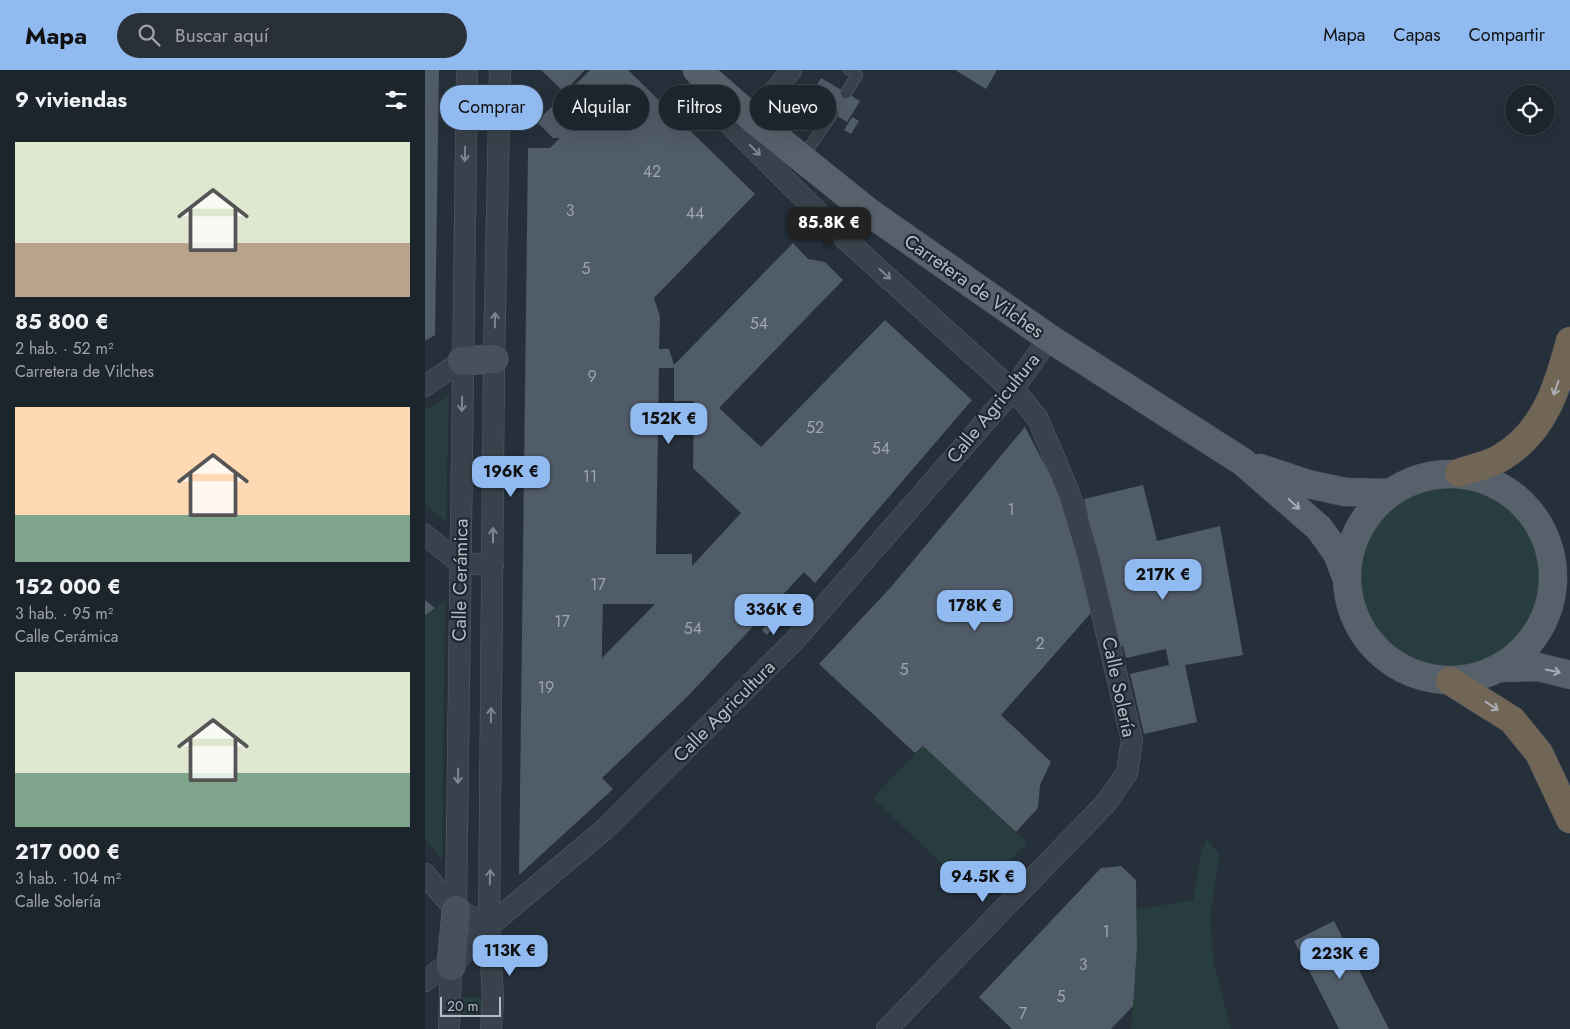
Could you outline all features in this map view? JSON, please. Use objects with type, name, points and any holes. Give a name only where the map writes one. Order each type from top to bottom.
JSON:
[{"type":"highway","points":[[1459,473],[1501,458],[1522,443],[1541,420],[1557,389],[1570,341]]},
{"type":"highway","points":[[1450,682],[1512,720],[1539,753],[1570,819]]},
{"type":"main road","name":"Carretera de Vilches","points":[[696,70],[750,117]]},
{"type":"main road","name":"Carretera de Vilches","points":[[766,130],[870,213],[1049,338],[1243,462],[1319,528],[1337,553],[1346,577]]},
{"type":"main road","name":"Carretera de Vilches","points":[[1243,462],[1308,484],[1345,492],[1390,493]]},
{"type":"main road","points":[[1459,473],[1490,480],[1517,497],[1538,520],[1551,550],[1554,581],[1547,616],[1529,646],[1502,668],[1477,678],[1450,682],[1419,677],[1395,666],[1375,650],[1360,629],[1350,604],[1346,577],[1351,545],[1366,516],[1390,493],[1411,481],[1434,474],[1459,473]]},
{"type":"main road","points":[[1554,581],[1570,615]]},
{"type":"main road","points":[[1502,668],[1538,668],[1570,675]]},
{"type":"street","name":"Calle Cerámica","points":[[449,1029],[451,966],[456,910],[467,70]]},
{"type":"street","name":"Calle Cerámica","points":[[491,1029],[493,998],[489,926],[494,359],[500,70]]},
{"type":"street","name":"Carretera de Vilches","points":[[696,70],[715,110],[844,238],[988,367],[1012,391]]},
{"type":"street","points":[[780,85],[791,70]]},
{"type":"street","name":"Calle Agricultura","points":[[425,981],[441,969],[451,966],[489,926],[605,829],[794,641],[1012,391],[1049,338]]},
{"type":"street","points":[[425,386],[462,361],[494,359]]},
{"type":"street","name":"Calle Solería","points":[[887,1029],[1106,803],[1127,772],[1133,740],[1086,546],[1069,493],[1038,419],[1021,398],[1012,391]]},
{"type":"street","points":[[425,535],[460,563],[493,565]]},
{"type":"street","points":[[425,874],[445,901],[456,910],[489,926]]},
{"type":"lane","points":[[846,93],[857,75],[849,70]]},
{"type":"lane","points":[[801,158],[821,130]]},
{"type":"green space","points":[[449,395],[446,522],[425,504],[425,410]]},
{"type":"green space","points":[[1450,487],[1484,494],[1507,508],[1519,520],[1529,535],[1536,551],[1540,577],[1533,611],[1519,634],[1507,646],[1492,656],[1476,663],[1450,667],[1416,660],[1393,646],[1381,634],[1371,619],[1364,603],[1360,577],[1367,543],[1381,520],[1393,508],[1408,498],[1424,491]]},
{"type":"green space","points":[[445,601],[442,861],[425,839],[425,615]]},
{"type":"green space","points":[[923,746],[1027,843],[976,896],[873,798]]},
{"type":"green space","points":[[1207,839],[1219,855],[1210,919],[1214,964],[1231,1029],[1131,1029],[1137,947],[1137,909],[1193,900],[1202,850]]},
{"type":"green space","points":[[457,998],[485,998],[485,1009],[479,1014],[462,1014],[457,1009]]},
{"type":"building","points":[[425,70],[439,70],[435,335],[425,341]]},
{"type":"building","points":[[541,70],[585,70],[571,85],[557,85]]},
{"type":"building","points":[[590,70],[628,70],[643,85],[575,85]]},
{"type":"building","points":[[955,70],[997,70],[986,89]]},
{"type":"building","points":[[821,78],[833,85],[817,85]]},
{"type":"building","points":[[836,87],[860,101],[847,122],[836,115]]},
{"type":"building","points":[[649,91],[659,100],[659,130],[689,130],[755,194],[654,298],[660,317],[659,349],[669,349],[674,365],[793,243],[808,259],[825,262],[843,280],[719,408],[761,447],[885,320],[972,400],[815,583],[804,572],[688,696],[602,778],[613,789],[519,875],[528,148],[550,148],[560,138],[553,138],[543,128],[543,116],[551,107],[553,109],[553,130],[649,130]],"holes":[[[659,368],[674,368],[674,401],[694,401],[693,468],[741,513],[692,566],[692,554],[656,554]],[[603,604],[655,604],[602,658]]]},
{"type":"building","points":[[852,117],[859,121],[851,134],[844,130]]},
{"type":"building","points":[[1025,427],[1063,500],[1091,613],[1001,715],[1051,762],[1040,785],[1038,808],[1016,832],[923,746],[915,753],[819,664],[891,587]]},
{"type":"building","points":[[1143,485],[1157,541],[1220,526],[1243,655],[1185,665],[1197,722],[1144,734],[1130,674],[1169,665],[1166,649],[1126,658],[1123,646],[1118,647],[1084,499]]},
{"type":"building","points":[[425,600],[435,608],[425,615]]},
{"type":"building","points":[[775,615],[780,620],[767,635],[762,630]]},
{"type":"building","points":[[1121,866],[1136,880],[1137,947],[1133,1006],[1111,1029],[1012,1029],[979,997],[1101,868]]},
{"type":"building","points":[[1334,921],[1389,1029],[1339,1029],[1294,941]]}]
